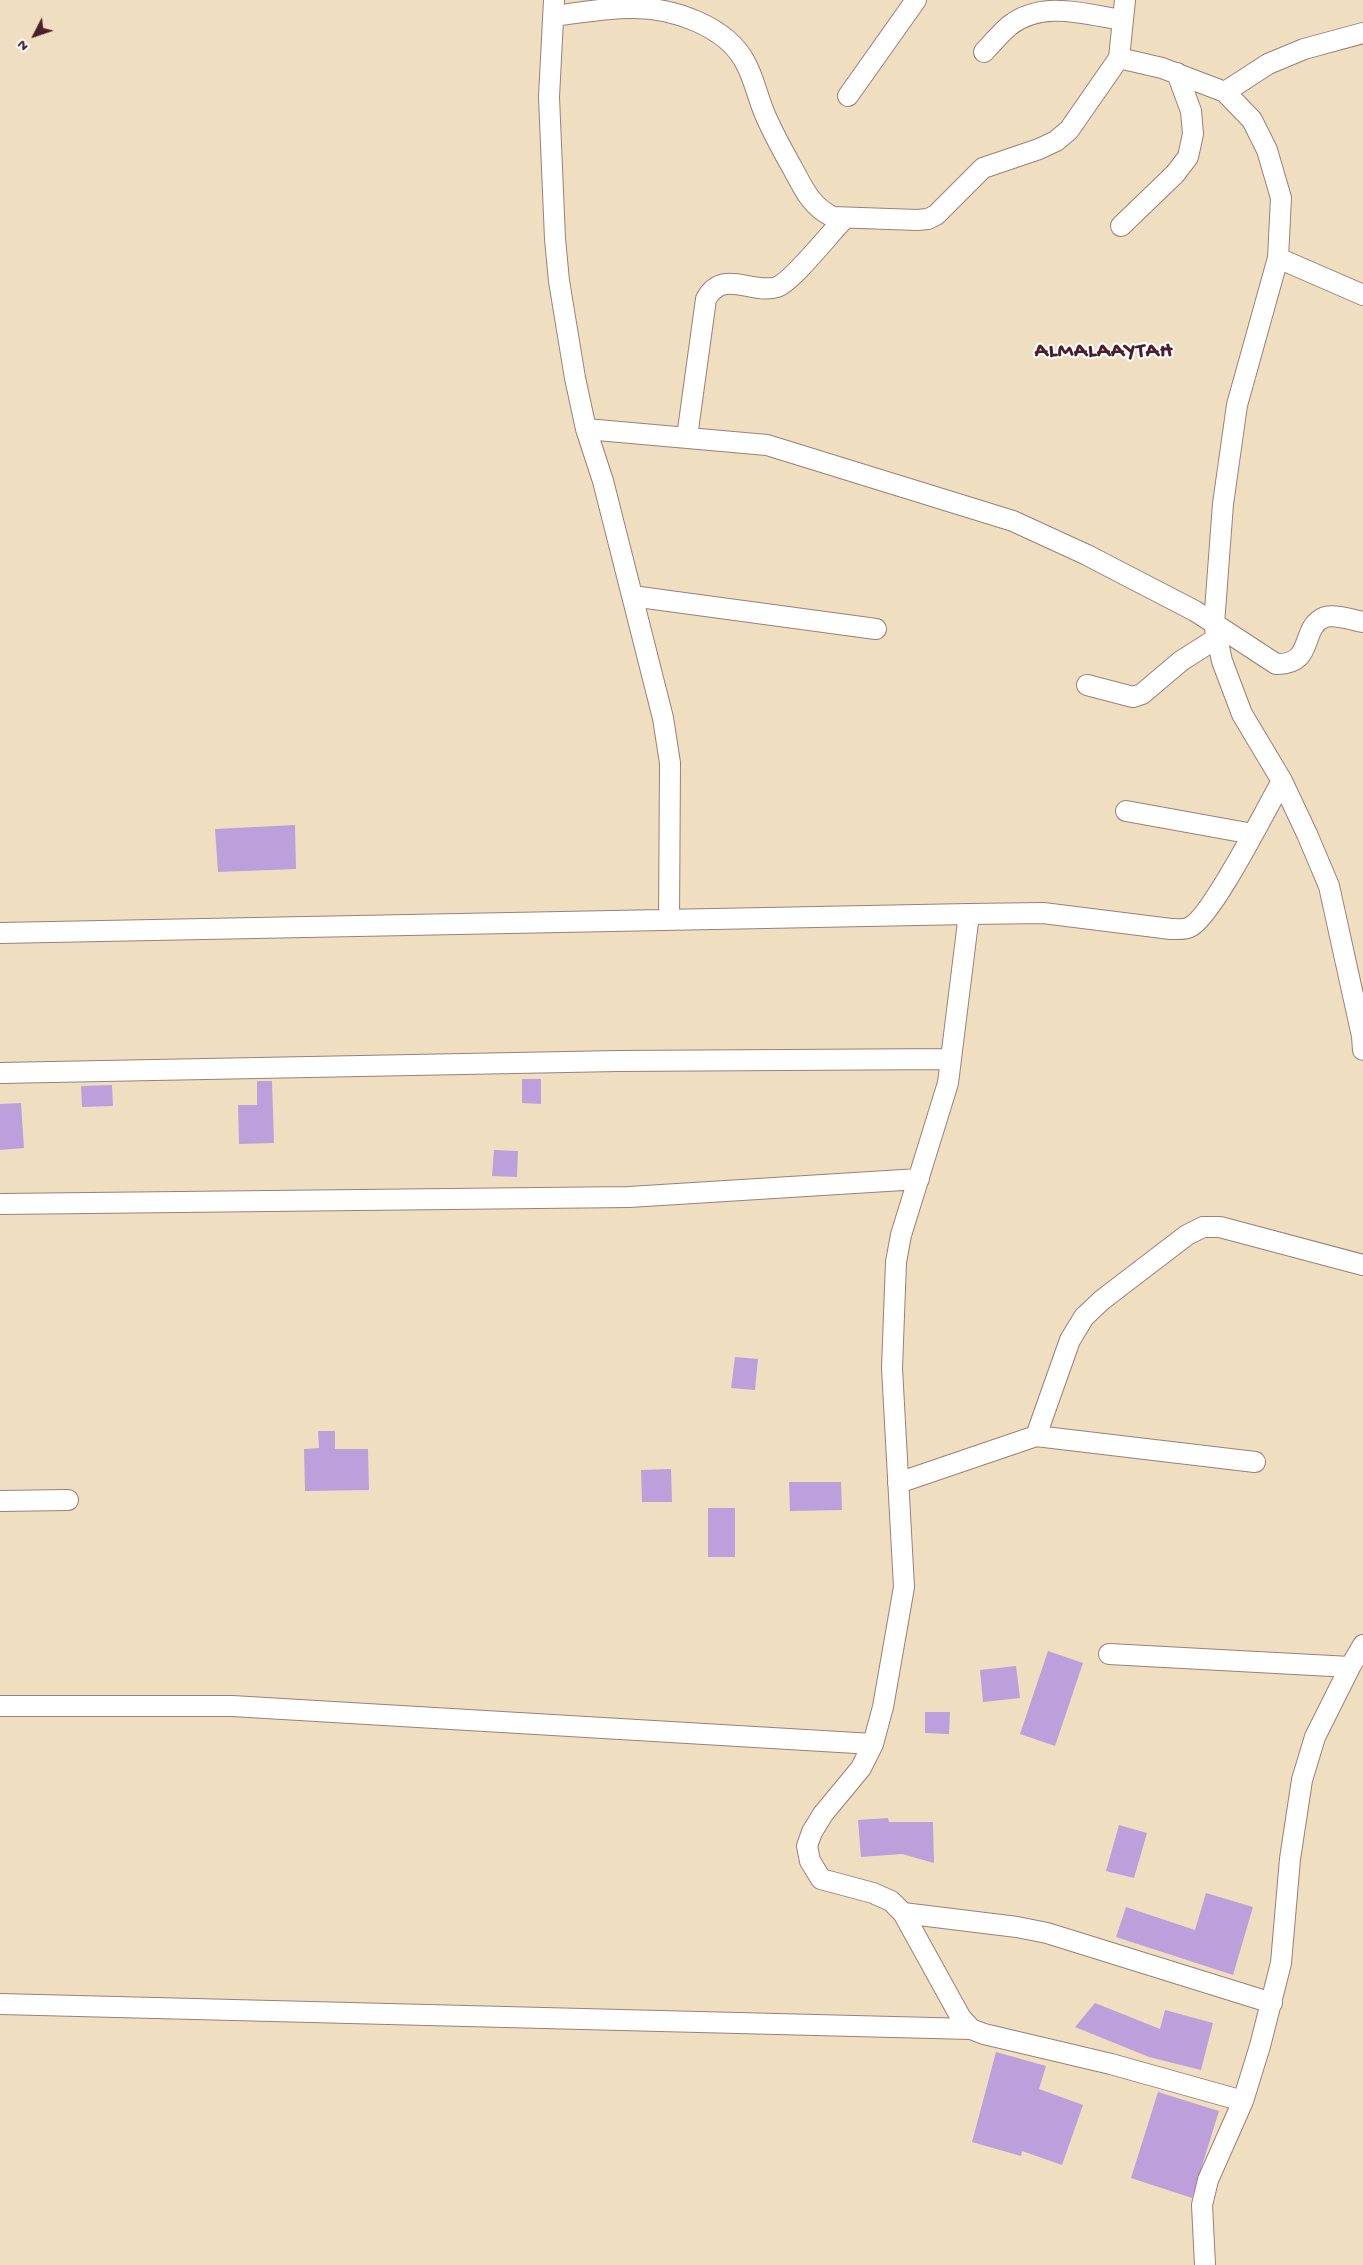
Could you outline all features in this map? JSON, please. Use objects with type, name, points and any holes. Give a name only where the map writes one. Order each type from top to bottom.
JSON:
[{"type":"street","points":[[848,96],[916,0]]},
{"type":"street","points":[[669,919],[670,763],[663,718],[603,481],[586,429],[567,335],[555,239],[549,98],[554,8],[635,8],[666,12],[711,29],[733,43],[753,77],[764,112],[777,141],[812,204],[833,218],[917,220],[928,219],[936,215],[983,168],[1039,150],[1056,141],[1069,130],[1119,58],[1125,0]]},
{"type":"street","points":[[984,52],[1010,26],[1036,11],[1052,9],[1122,20]]},
{"type":"street","points":[[1225,92],[1268,64],[1295,52],[1363,34]]},
{"type":"street","points":[[1119,58],[1162,68],[1225,92],[1252,120],[1267,150],[1282,198],[1278,258],[1237,405],[1223,504],[1216,631],[1222,661],[1242,714],[1282,781],[1308,834],[1329,886],[1363,1041]]},
{"type":"street","points":[[1121,226],[1175,174],[1188,157],[1193,134],[1191,111],[1177,73]]},
{"type":"street","points":[[686,437],[706,299],[711,290],[720,284],[776,287],[789,279],[845,218]]},
{"type":"street","points":[[1278,258],[1363,295]]},
{"type":"street","points":[[586,429],[767,444],[1013,521],[1130,577],[1195,611],[1216,631],[1276,664],[1288,664],[1302,654],[1318,621],[1326,616],[1363,622]]},
{"type":"street","points":[[632,596],[876,629]]},
{"type":"street","points":[[1087,685],[1133,698],[1142,694],[1216,631]]},
{"type":"street","points":[[0,933],[1043,913],[1171,929],[1189,928],[1200,920],[1223,885],[1282,781]]},
{"type":"street","points":[[1126,811],[1253,834]]},
{"type":"street","points":[[968,914],[948,1082],[901,1235],[896,1262],[892,1368],[904,1587],[883,1707],[872,1744],[860,1768],[823,1814],[812,1832],[807,1846],[810,1861],[822,1879],[873,1893],[891,1901],[903,1913],[961,2018],[971,2029]]},
{"type":"street","points":[[0,1073],[608,1061],[950,1059]]},
{"type":"street","points":[[0,1204],[629,1197],[919,1179]]},
{"type":"street","points":[[1036,1436],[1070,1340],[1084,1317],[1102,1300],[1187,1235],[1203,1227],[1220,1227],[1363,1265]]},
{"type":"street","points":[[898,1483],[1036,1436],[1254,1462]]},
{"type":"street","points":[[0,1500],[68,1500]]},
{"type":"street","points":[[1205,2265],[1202,2213],[1208,2180],[1243,2101],[1272,2003],[1281,1963],[1290,1859],[1302,1780],[1315,1737],[1363,1645]]},
{"type":"street","points":[[1109,1654],[1350,1667]]},
{"type":"street","points":[[0,1706],[232,1706],[872,1744]]},
{"type":"street","points":[[903,1913],[1017,1927],[1047,1933],[1272,2003]]},
{"type":"street","points":[[0,2004],[971,2029],[1111,2064],[1243,2101]]},
{"type":"building","points":[[295,825],[296,869],[218,872],[215,829]]},
{"type":"building","points":[[522,1079],[541,1079],[541,1104],[522,1103]]},
{"type":"building","points":[[257,1081],[272,1081],[274,1143],[239,1144],[238,1105],[257,1105]]},
{"type":"building","points":[[112,1085],[113,1106],[82,1107],[81,1086]]},
{"type":"building","points":[[21,1103],[24,1148],[0,1150],[0,1104]]},
{"type":"building","points":[[494,1150],[518,1151],[517,1177],[492,1176]]},
{"type":"building","points":[[735,1357],[758,1359],[755,1390],[731,1388]]},
{"type":"building","points":[[318,1431],[335,1431],[335,1449],[368,1449],[369,1490],[305,1491],[304,1449],[319,1448]]},
{"type":"building","points":[[671,1469],[672,1502],[642,1502],[641,1470]]},
{"type":"building","points":[[789,1482],[841,1482],[842,1510],[790,1511]]},
{"type":"building","points":[[708,1508],[735,1508],[735,1557],[708,1557]]},
{"type":"building","points":[[1048,1651],[1083,1663],[1055,1746],[1020,1734]]},
{"type":"building","points":[[1016,1666],[1020,1698],[983,1702],[980,1670]]},
{"type":"building","points":[[925,1712],[950,1712],[949,1734],[925,1733]]},
{"type":"building","points":[[888,1818],[889,1822],[933,1822],[934,1863],[902,1854],[861,1857],[858,1820]]},
{"type":"building","points":[[1119,1825],[1147,1833],[1134,1878],[1106,1871]]},
{"type":"building","points":[[1206,1893],[1253,1907],[1233,1975],[1116,1937],[1126,1907],[1195,1930]]},
{"type":"building","points":[[1095,2003],[1160,2029],[1165,2010],[1213,2023],[1201,2070],[1149,2057],[1075,2027]]},
{"type":"building","points":[[996,2052],[1046,2066],[1039,2089],[1083,2105],[1062,2165],[1022,2151],[1021,2156],[972,2142]]},
{"type":"building","points":[[1158,2092],[1219,2111],[1192,2198],[1131,2178]]},
{"type":"district","name":"ALMALAAYTAH","points":[[1104,353]]}]
